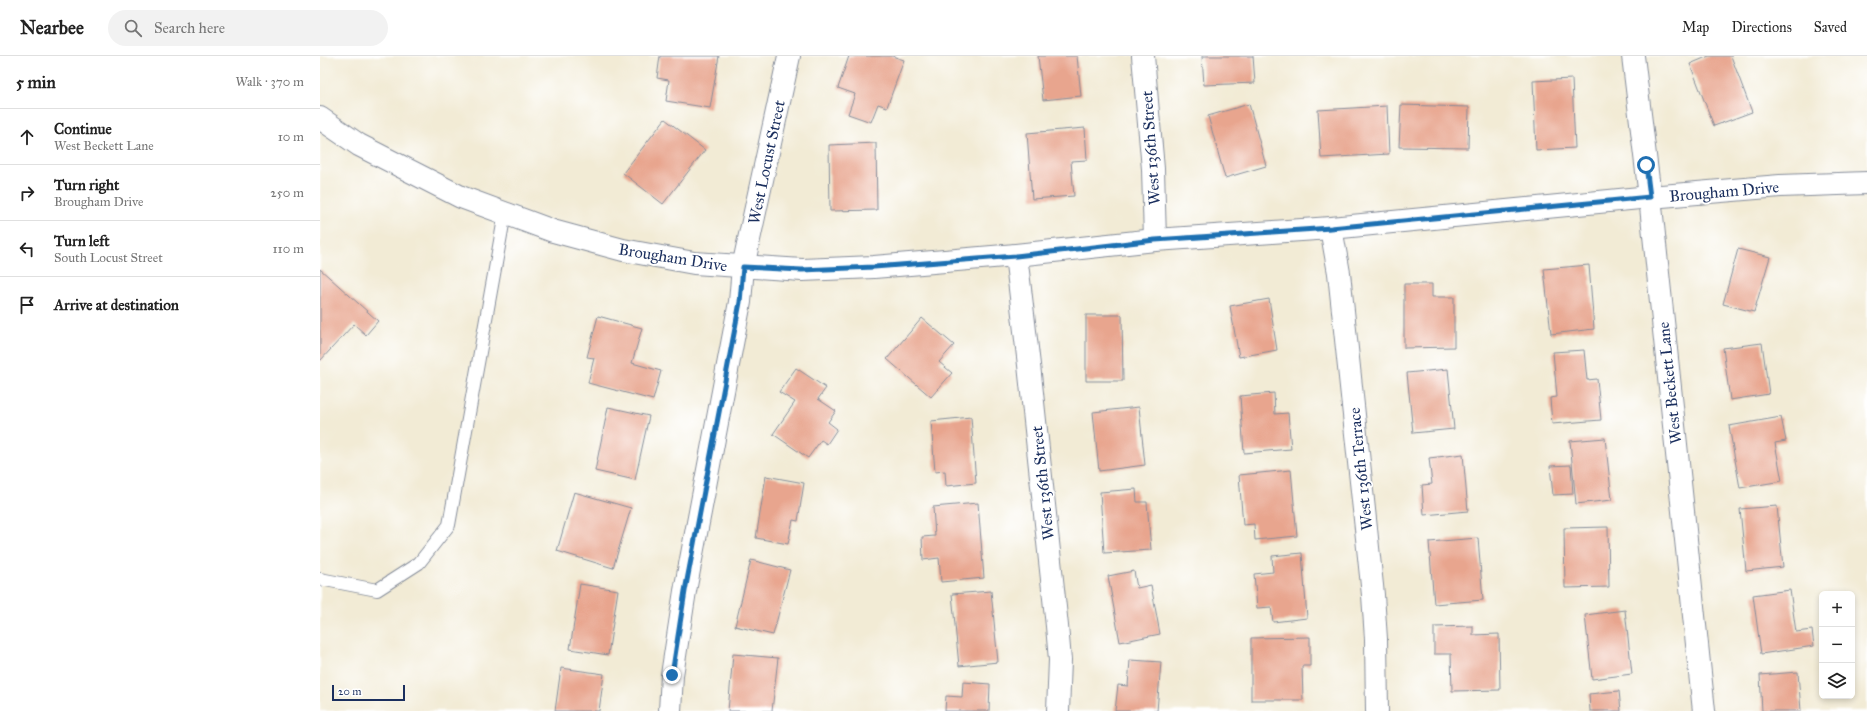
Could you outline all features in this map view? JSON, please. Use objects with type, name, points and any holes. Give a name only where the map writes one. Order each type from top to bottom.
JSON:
[{"type":"street","name":"West Locust Street","points":[[670,711],[672,675],[685,591],[740,302],[743,267],[789,56]]},
{"type":"street","name":"West 136th Street","points":[[1143,56],[1153,169],[1155,240]]},
{"type":"street","name":"West Beckett Lane","points":[[1633,56],[1650,197],[1704,711]]},
{"type":"street","name":"Brougham Drive","points":[[320,118],[366,148],[461,197],[553,231],[623,250],[694,263],[802,270],[874,267],[1016,256],[1155,240],[1331,228],[1780,186],[1867,183]]},
{"type":"street","name":"West 136th Terrace","points":[[1331,228],[1339,273],[1373,595],[1376,639],[1377,711]]},
{"type":"street","name":"West 136th Street","points":[[1016,256],[1058,626],[1060,660],[1058,711]]},
{"type":"lane","points":[[320,579],[377,590],[419,563],[449,525],[505,213]]},
{"type":"building","points":[[660,56],[719,56],[710,108],[666,101],[669,80],[657,78]]},
{"type":"building","points":[[849,56],[892,56],[904,60],[887,107],[878,104],[871,122],[848,114],[855,94],[838,88]]},
{"type":"building","points":[[1038,56],[1077,56],[1081,96],[1043,100]]},
{"type":"building","points":[[1202,56],[1253,56],[1255,83],[1204,85]]},
{"type":"building","points":[[1709,56],[1731,56],[1752,112],[1714,126],[1690,64]]},
{"type":"building","points":[[1572,79],[1575,148],[1536,150],[1533,81]]},
{"type":"building","points":[[1249,104],[1266,166],[1225,178],[1208,116]]},
{"type":"building","points":[[1401,105],[1469,107],[1468,148],[1399,147]]},
{"type":"building","points":[[1387,106],[1389,154],[1321,158],[1318,110]]},
{"type":"building","points":[[665,119],[705,150],[663,204],[623,173]]},
{"type":"building","points":[[1085,128],[1087,160],[1071,161],[1074,196],[1032,199],[1027,133]]},
{"type":"building","points":[[876,143],[877,210],[830,211],[829,145]]},
{"type":"building","points":[[1738,249],[1770,257],[1754,312],[1723,304]]},
{"type":"building","points":[[1589,265],[1594,329],[1551,334],[1544,269]]},
{"type":"building","points":[[320,269],[378,321],[366,335],[354,324],[320,361]]},
{"type":"building","points":[[1404,284],[1432,284],[1432,297],[1454,297],[1454,347],[1404,348]]},
{"type":"building","points":[[1269,299],[1277,350],[1239,357],[1230,306]]},
{"type":"building","points":[[1086,315],[1122,315],[1123,381],[1086,381]]},
{"type":"building","points":[[598,316],[642,328],[632,363],[661,371],[653,400],[588,383],[594,358],[587,357]]},
{"type":"building","points":[[922,318],[954,345],[939,362],[952,373],[931,397],[887,359]]},
{"type":"building","points":[[1762,343],[1769,394],[1730,400],[1723,348]]},
{"type":"building","points":[[1584,350],[1587,380],[1597,379],[1601,420],[1552,424],[1550,398],[1557,397],[1553,352]]},
{"type":"building","points":[[796,368],[826,388],[818,399],[836,411],[828,422],[837,429],[827,444],[821,440],[808,458],[773,434],[795,402],[779,392]]},
{"type":"building","points":[[1448,369],[1454,429],[1413,433],[1407,373]]},
{"type":"building","points":[[1274,393],[1275,414],[1288,413],[1291,449],[1244,453],[1240,396]]},
{"type":"building","points":[[608,407],[649,416],[635,480],[595,471]]},
{"type":"building","points":[[1139,407],[1145,465],[1099,471],[1093,412]]},
{"type":"building","points":[[971,417],[976,483],[946,486],[945,471],[935,472],[931,421]]},
{"type":"building","points":[[1781,417],[1786,441],[1775,443],[1782,481],[1740,488],[1729,426]]},
{"type":"building","points":[[1605,438],[1612,500],[1576,504],[1570,441]]},
{"type":"building","points":[[1463,454],[1468,511],[1424,515],[1422,485],[1432,484],[1429,458]]},
{"type":"building","points":[[1571,465],[1573,494],[1553,495],[1550,466]]},
{"type":"building","points":[[1291,470],[1297,536],[1255,540],[1254,524],[1243,525],[1239,475]]},
{"type":"building","points":[[766,476],[804,483],[798,521],[793,520],[788,544],[756,538]]},
{"type":"building","points":[[1136,489],[1137,502],[1147,502],[1151,550],[1104,553],[1100,492]]},
{"type":"building","points":[[574,492],[631,508],[613,568],[557,551]]},
{"type":"building","points":[[978,503],[984,578],[941,582],[939,558],[923,560],[922,537],[935,536],[933,507]]},
{"type":"building","points":[[1777,506],[1783,567],[1746,571],[1740,509]]},
{"type":"building","points":[[1608,527],[1609,587],[1565,588],[1564,528]]},
{"type":"building","points":[[1478,538],[1483,600],[1434,604],[1429,542]]},
{"type":"building","points":[[1302,553],[1307,618],[1273,622],[1271,607],[1257,608],[1254,574],[1273,572],[1272,556]]},
{"type":"building","points":[[751,560],[790,570],[773,635],[735,626]]},
{"type":"building","points":[[1134,571],[1137,588],[1151,585],[1160,634],[1120,642],[1108,576]]},
{"type":"building","points":[[580,584],[618,590],[608,655],[570,649]]},
{"type":"building","points":[[1790,590],[1796,632],[1812,630],[1814,646],[1761,654],[1753,595]]},
{"type":"building","points":[[991,591],[998,662],[959,666],[952,594]]},
{"type":"building","points":[[1625,610],[1632,674],[1592,679],[1585,615]]},
{"type":"building","points":[[1473,626],[1473,635],[1499,634],[1500,690],[1452,691],[1451,654],[1434,654],[1434,627]]},
{"type":"building","points":[[1310,637],[1310,666],[1302,666],[1303,700],[1251,700],[1251,638]]},
{"type":"building","points":[[733,654],[778,658],[772,711],[728,711]]},
{"type":"building","points":[[1130,660],[1161,662],[1157,711],[1115,711],[1118,685],[1128,686]]},
{"type":"building","points":[[561,668],[604,674],[599,711],[555,711]]},
{"type":"building","points":[[1798,672],[1801,711],[1762,711],[1760,675]]},
{"type":"building","points":[[963,682],[990,684],[989,711],[945,711],[946,696],[962,697]]},
{"type":"building","points":[[1619,691],[1621,711],[1590,711],[1589,694]]},
{"type":"route","points":[[672,675],[685,591],[740,302],[743,267],[802,270],[874,267],[1016,256],[1155,240],[1331,228],[1650,197],[1646,165]]}]
